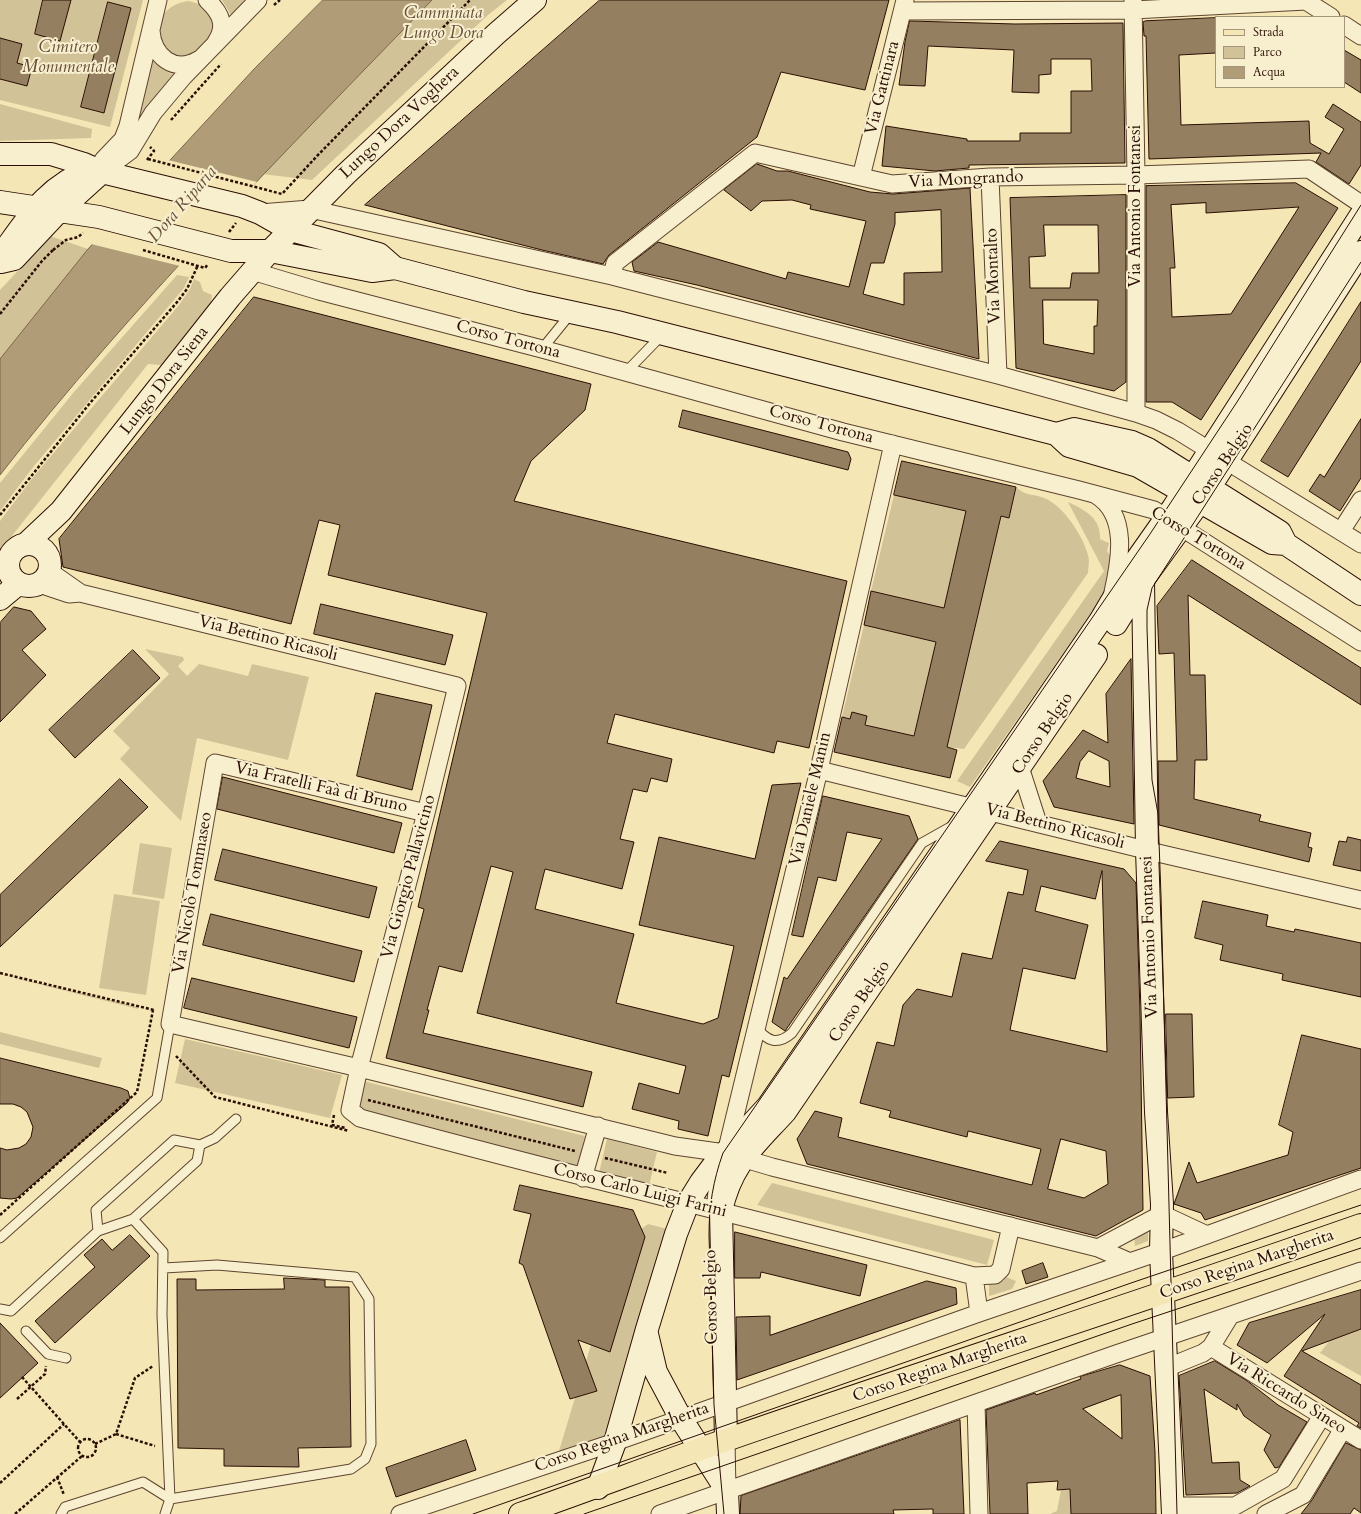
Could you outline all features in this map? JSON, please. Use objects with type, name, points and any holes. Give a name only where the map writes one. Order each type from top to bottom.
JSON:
[{"type":"main road","name":"Lungo Dora Voghera","points":[[270,251],[310,209],[424,100],[536,0]]},
{"type":"main road","points":[[0,154],[52,154],[98,170]]},
{"type":"main road","points":[[0,263],[4,251],[37,206],[52,191],[71,178],[98,170]]},
{"type":"main road","points":[[0,263],[14,259],[98,170]]},
{"type":"main road","name":"Corso Tortona","points":[[98,170],[250,209],[290,230],[379,254],[395,268]]},
{"type":"main road","points":[[0,202],[60,210]]},
{"type":"main road","name":"Corso Tortona","points":[[60,210],[106,219],[230,251],[270,251],[372,271],[395,268],[1056,434],[1074,429],[1132,442],[1148,449],[1196,490],[1272,543],[1286,544],[1361,594]]},
{"type":"main road","name":"Corso Belgio","points":[[1218,456],[1361,215]]},
{"type":"main road","name":"Lungo Dora Siena","points":[[27,543],[61,511],[252,271],[270,251]]},
{"type":"main road","name":"Corso Belgio","points":[[976,813],[1020,767],[1143,580],[1174,521],[1361,252]]},
{"type":"main road","name":"Lungo Dora Siena","points":[[38,573],[54,525],[61,511]]},
{"type":"main road","name":"Corso Belgio","points":[[598,1488],[615,1442],[646,1329],[676,1234],[688,1203],[701,1182],[785,1112],[1110,604],[1135,562],[1174,521]]},
{"type":"main road","points":[[0,599],[38,573],[43,548],[36,544],[27,543],[15,548],[8,560],[7,568],[10,575],[38,573]]},
{"type":"main road","name":"Via Antonio Fontanesi","points":[[1143,580],[1147,850],[1156,1112],[1162,1214],[1161,1252],[1173,1510]]},
{"type":"main road","name":"Corso Belgio","points":[[716,1444],[719,1400],[714,1214],[728,1182],[734,1156]]},
{"type":"main road","name":"Corso Regina Margherita","points":[[520,1514],[598,1488],[716,1444],[1361,1226]]},
{"type":"main road","points":[[646,1329],[656,1372],[680,1417],[716,1444],[727,1491],[728,1514]]},
{"type":"street","points":[[98,170],[123,139],[128,126],[158,0]]},
{"type":"street","points":[[169,0],[160,7],[152,24],[153,45],[165,59],[173,64],[184,66],[202,58]]},
{"type":"street","points":[[207,0],[217,10],[223,24],[221,35],[215,44]]},
{"type":"street","points":[[98,170],[130,151],[153,113],[184,76],[258,0]]},
{"type":"street","points":[[904,5],[1133,5],[1306,1],[1329,16]]},
{"type":"street","name":"Via Gattinara","points":[[861,177],[904,5]]},
{"type":"street","name":"Via Antonio Fontanesi","points":[[1133,5],[1136,175],[1136,413]]},
{"type":"street","points":[[1345,26],[1361,36]]},
{"type":"street","name":"Via Mongrando","points":[[612,276],[615,263],[755,153],[892,184],[990,177],[1136,175],[1309,169],[1361,204]]},
{"type":"street","name":"Via Montalto","points":[[990,177],[998,374]]},
{"type":"street","points":[[250,209],[310,209],[612,276],[998,374],[1136,413],[1156,420],[1218,456],[1361,544]]},
{"type":"street","name":"Corso Tortona","points":[[252,271],[319,291],[542,349],[843,432],[1092,493],[1154,510],[1174,521],[1361,642]]},
{"type":"street","name":"Via Daniele Manin","points":[[734,1156],[756,1027],[819,770],[894,444]]},
{"type":"street","points":[[1092,493],[1101,499],[1111,510],[1118,528],[1120,557],[1110,604]]},
{"type":"street","points":[[1341,531],[1361,500]]},
{"type":"street","name":"Via Bettino Ricasoli","points":[[38,573],[69,594],[80,592],[457,686]]},
{"type":"street","name":"Via Giorgio Pallavicino","points":[[359,1068],[426,812],[457,686]]},
{"type":"street","name":"Via Fratelli Faà di Bruno","points":[[216,763],[426,812]]},
{"type":"street","name":"Via Nicolò Tommaseo","points":[[171,1019],[216,763]]},
{"type":"street","points":[[1020,767],[1038,823]]},
{"type":"street","name":"Via Bettino Ricasoli","points":[[819,770],[976,813],[1038,823],[1361,900]]},
{"type":"street","points":[[171,1019],[359,1068],[675,1146],[734,1156],[772,1167],[1098,1248],[1130,1262]]},
{"type":"street","name":"Corso Carlo Luigi Farini","points":[[359,1068],[350,1110],[360,1118],[583,1178],[688,1203],[714,1214],[974,1276],[995,1275],[1001,1270],[1011,1226]]},
{"type":"street","points":[[583,1178],[598,1126]]},
{"type":"street","name":"Corso Regina Margherita","points":[[400,1514],[615,1442],[719,1400],[1207,1236],[1361,1179]]},
{"type":"street","points":[[1098,1248],[1162,1214],[1207,1236]]},
{"type":"street","points":[[660,1514],[976,1403],[1361,1271]]},
{"type":"street","points":[[974,1276],[979,1313]]},
{"type":"street","points":[[1166,1368],[1203,1353],[1211,1347],[1230,1316]]},
{"type":"street","name":"Via Riccardo Sineo","points":[[1211,1347],[1361,1440]]},
{"type":"street","points":[[976,1403],[979,1514]]},
{"type":"street","points":[[1173,1510],[1215,1510],[1235,1506],[1283,1479],[1322,1416]]},
{"type":"street","points":[[1258,1493],[1268,1513],[1303,1495],[1344,1429]]},
{"type":"street","points":[[1296,1459],[1317,1472]]},
{"type":"lane","points":[[542,349],[572,312]]},
{"type":"lane","points":[[626,372],[662,334]]},
{"type":"lane","name":"Corso Belgio","points":[[756,1027],[769,1040],[776,1041],[785,1039],[792,1033],[922,843],[976,813]]},
{"type":"lane","points":[[0,1238],[157,1098],[171,1019]]},
{"type":"lane","points":[[98,1231],[96,1210],[174,1140],[200,1145],[215,1138],[236,1120]]},
{"type":"lane","points":[[0,1309],[11,1311],[98,1231],[133,1219],[198,1161],[200,1145]]},
{"type":"lane","points":[[133,1219],[163,1252],[164,1268],[162,1316],[170,1499],[165,1514]]},
{"type":"lane","points":[[61,1514],[65,1507],[144,1482],[170,1499],[351,1469],[365,1459],[371,1444],[369,1299],[355,1277],[217,1265],[164,1268]]},
{"type":"lane","points":[[26,1331],[48,1354],[66,1358]]},
{"type":"path","points":[[148,159],[282,194],[317,156],[470,0]]},
{"type":"path","points":[[191,263],[205,268],[213,246],[250,209],[262,189]]},
{"type":"path","points":[[0,515],[85,409],[178,301],[193,277],[198,265]]},
{"type":"path","points":[[0,973],[153,1010],[171,1019]]},
{"type":"path","points":[[0,1215],[137,1092],[153,1010]]},
{"type":"path","points":[[365,1099],[668,1173]]},
{"type":"path","points":[[17,1399],[45,1374],[48,1354]]},
{"type":"path","points":[[116,1434],[135,1378],[159,1362],[164,1361]]},
{"type":"path","points":[[22,1377],[80,1442]]},
{"type":"path","points":[[0,1483],[64,1424]]},
{"type":"path","points":[[95,1444],[116,1434],[153,1446],[168,1446]]},
{"type":"path","points":[[88,1439],[95,1444],[96,1449],[94,1455],[88,1457],[82,1456],[78,1451],[80,1442],[88,1439]]},
{"type":"path","points":[[15,1514],[82,1456]]},
{"type":"green space","name":"Cimitero Monumentale","points":[[0,0],[143,0],[110,127],[0,100]]},
{"type":"green space","points":[[222,0],[259,0],[232,17]]},
{"type":"green space","name":"Camminata Lungo Dora","points":[[432,0],[507,0],[488,15],[312,180],[262,174]]},
{"type":"green space","points":[[189,1],[204,7],[207,10],[211,16],[214,27],[207,41],[200,50],[190,55],[174,57],[165,49],[159,40],[159,24],[166,11],[173,6]]},
{"type":"green space","points":[[151,57],[162,69],[177,75],[132,139]]},
{"type":"green space","points":[[0,104],[92,129],[91,138],[0,141]]},
{"type":"green space","points":[[50,236],[88,249],[0,359],[0,290]]},
{"type":"green space","points":[[177,275],[189,277],[184,288],[34,466],[0,511],[0,483],[74,392]]},
{"type":"green space","points":[[194,279],[200,282],[203,291],[212,295],[211,303],[161,365],[148,364],[0,551],[0,521],[34,476],[179,305],[190,289]]},
{"type":"green space","points":[[1016,487],[1023,492],[1044,498],[1058,507],[1065,514],[1082,539],[1089,560],[1088,573],[964,749],[947,747],[1001,516],[1009,517]]},
{"type":"green space","points":[[894,495],[967,507],[944,608],[871,591]]},
{"type":"green space","points":[[1068,502],[1086,512],[1095,520],[1100,532],[1100,539],[1109,543],[1107,551],[1111,557],[1113,569],[1107,576],[1111,585],[970,787],[957,781],[1104,571]]},
{"type":"green space","points":[[864,625],[936,642],[913,739],[842,717]]},
{"type":"green space","points":[[145,649],[183,657],[184,660],[178,666],[187,676],[199,664],[248,676],[252,664],[309,677],[288,760],[197,738],[181,821],[120,759],[130,748],[113,731],[169,674]]},
{"type":"green space","points":[[140,843],[172,848],[164,899],[132,894]]},
{"type":"green space","points":[[114,894],[160,901],[146,995],[99,988]]},
{"type":"green space","points":[[18,979],[138,1007],[138,1009]]},
{"type":"green space","points":[[0,1032],[102,1058],[99,1068],[0,1044]]},
{"type":"green space","points":[[185,1039],[342,1075],[330,1118],[175,1083]]},
{"type":"green space","points":[[363,1081],[585,1136],[577,1168],[355,1113]]},
{"type":"green space","points":[[607,1139],[657,1152],[649,1186],[599,1173]]},
{"type":"green space","points":[[772,1183],[994,1240],[987,1265],[757,1205]]},
{"type":"green space","points":[[648,1224],[671,1230],[615,1442],[556,1461],[596,1328],[632,1236]]},
{"type":"green space","points":[[1148,1229],[1148,1241],[1135,1246],[1134,1235]]},
{"type":"green space","points":[[1006,1277],[1016,1281],[1012,1289],[989,1296],[989,1283],[1003,1281]]},
{"type":"green space","points":[[1361,1329],[1361,1376],[1320,1353],[1330,1340]]},
{"type":"green space","points":[[1070,1489],[1071,1514],[1050,1514],[1057,1511],[1061,1490]]},
{"type":"water","name":"Dora Riparia","points":[[323,0],[432,0],[265,173],[155,291],[50,412],[0,475],[0,359],[88,249],[255,68]]},
{"type":"pier","points":[[168,160],[257,182],[180,266],[91,244]]},
{"type":"building","points":[[43,0],[71,0],[60,41],[35,34]]},
{"type":"building","points":[[600,0],[889,0],[865,90],[781,72],[757,137],[609,255],[603,264],[365,205]]},
{"type":"building","points":[[108,2],[131,8],[104,113],[81,107]]},
{"type":"building","points":[[1215,18],[1215,53],[1179,55],[1181,125],[1309,121],[1310,143],[1329,154],[1344,129],[1325,117],[1333,104],[1361,122],[1361,165],[1349,184],[1316,162],[1321,153],[1149,159],[1146,36],[1144,36],[1143,22]]},
{"type":"building","points":[[910,21],[1015,24],[1123,23],[1125,163],[969,165],[969,168],[935,171],[882,166],[886,126],[967,139],[967,141],[1020,141],[1020,133],[1071,133],[1071,91],[1092,91],[1091,59],[1051,59],[1051,74],[1039,75],[1039,93],[1012,92],[1014,50],[928,46],[925,86],[899,85],[905,42]]},
{"type":"building","points":[[0,38],[22,44],[17,63],[32,67],[27,86],[0,79]]},
{"type":"building","points":[[1345,51],[1361,60],[1361,93],[1345,83]]},
{"type":"building","points":[[757,164],[777,171],[788,171],[870,192],[893,194],[970,188],[979,359],[697,285],[634,271],[632,262],[658,242],[786,279],[788,272],[849,287],[866,221],[810,209],[811,205],[792,200],[762,201],[751,211],[724,190]],"holes":[[[941,210],[942,272],[904,273],[904,305],[863,294],[871,263],[884,263],[895,224],[895,213]]]},
{"type":"building","points":[[1296,183],[1338,208],[1201,420],[1172,402],[1146,402],[1146,186]],"holes":[[[1206,203],[1206,213],[1299,207],[1231,314],[1172,317],[1170,268],[1175,268],[1171,205]]]},
{"type":"building","points":[[1126,195],[1126,382],[1114,391],[1016,368],[1010,198]],"holes":[[[1044,225],[1098,225],[1099,273],[1072,273],[1070,288],[1030,288],[1029,257],[1045,256]],[[1043,300],[1098,300],[1097,326],[1094,326],[1094,354],[1044,344]]]},
{"type":"building","points":[[254,297],[591,384],[585,410],[531,461],[514,501],[847,581],[809,748],[777,741],[774,753],[615,714],[607,743],[672,759],[667,782],[651,778],[647,792],[633,789],[620,839],[634,842],[622,889],[545,869],[535,909],[634,934],[616,1003],[703,1024],[718,1018],[734,946],[639,925],[659,837],[755,859],[772,785],[801,783],[729,1077],[722,1075],[708,1136],[678,1129],[679,1121],[632,1109],[639,1083],[679,1094],[686,1066],[477,1013],[513,872],[491,866],[462,972],[439,966],[427,1010],[429,1010],[423,1033],[592,1072],[583,1107],[386,1058],[424,909],[418,907],[487,613],[328,575],[340,525],[319,520],[291,624],[63,567],[59,539]]},
{"type":"building","points":[[1361,302],[1361,361],[1288,477],[1261,461]]},
{"type":"building","points":[[683,410],[848,452],[851,459],[848,470],[679,427]]},
{"type":"building","points":[[1361,419],[1361,478],[1340,511],[1309,491],[1320,474],[1324,477]]},
{"type":"building","points":[[902,461],[1016,487],[1009,518],[1001,516],[947,747],[957,750],[950,778],[834,752],[842,717],[850,719],[852,712],[867,716],[865,725],[914,736],[936,642],[864,625],[871,591],[944,608],[966,511],[894,495]]},
{"type":"building","points":[[1192,560],[1361,668],[1361,705],[1188,595],[1190,675],[1205,675],[1207,760],[1195,760],[1194,799],[1261,815],[1259,821],[1311,833],[1308,847],[1312,848],[1309,862],[1159,825],[1158,761],[1177,761],[1174,653],[1159,654],[1157,606]]},
{"type":"building","points":[[321,604],[453,635],[445,665],[314,634]]},
{"type":"building","points":[[14,607],[31,611],[46,629],[22,650],[46,675],[0,722],[0,623]]},
{"type":"building","points":[[133,650],[160,678],[75,758],[49,730]]},
{"type":"building","points":[[1131,659],[1134,824],[1054,807],[1043,781],[1083,730],[1108,743],[1106,694]],"holes":[[[1089,751],[1109,761],[1110,787],[1076,778],[1080,762]]]},
{"type":"building","points":[[376,693],[432,705],[412,790],[357,776]]},
{"type":"building","points":[[223,777],[402,823],[394,853],[217,809]]},
{"type":"building","points":[[120,779],[148,807],[0,947],[0,895]]},
{"type":"building","points":[[823,796],[909,816],[918,839],[785,1031],[772,1022],[784,977],[787,979],[882,839],[847,832],[836,881],[818,877],[803,937],[792,935]]},
{"type":"building","points":[[1348,837],[1361,840],[1361,871],[1333,865],[1339,841],[1346,842]]},
{"type":"building","points":[[1000,841],[1124,869],[1136,883],[1140,1012],[1143,1210],[1096,1236],[807,1164],[797,1139],[815,1111],[842,1118],[838,1137],[1032,1185],[1041,1149],[968,1131],[967,1137],[889,1117],[891,1111],[860,1103],[877,1042],[894,1046],[903,1005],[917,989],[952,997],[962,953],[992,959],[1008,892],[1023,895],[1028,870],[986,861]],"holes":[[[1102,871],[1107,1052],[1010,1030],[1023,968],[1075,979],[1088,925],[1035,911],[1041,886],[1095,899]],[[1061,1139],[1106,1151],[1108,1184],[1084,1198],[1048,1189]]]},
{"type":"building","points":[[223,849],[377,887],[369,918],[215,880]]},
{"type":"building","points":[[1203,901],[1268,915],[1266,926],[1294,932],[1295,929],[1361,943],[1361,997],[1282,980],[1283,974],[1220,960],[1223,945],[1195,938]]},
{"type":"building","points":[[211,914],[362,951],[354,982],[203,945]]},
{"type":"building","points":[[192,978],[357,1017],[349,1048],[184,1008]]},
{"type":"building","points":[[1166,1014],[1192,1014],[1194,1097],[1168,1098]]},
{"type":"building","points":[[1302,1035],[1361,1049],[1361,1168],[1205,1220],[1201,1213],[1174,1204],[1189,1162],[1197,1183],[1288,1155],[1293,1132],[1279,1125]]},
{"type":"building","points":[[0,1058],[121,1088],[128,1091],[130,1098],[127,1103],[17,1198],[11,1199],[0,1198],[0,1148],[7,1150],[19,1148],[26,1144],[31,1137],[33,1127],[27,1112],[21,1107],[13,1104],[0,1104]]},
{"type":"building","points":[[520,1185],[633,1210],[645,1237],[610,1352],[578,1340],[597,1391],[570,1399],[523,1265],[519,1263],[531,1214],[514,1210]]},
{"type":"building","points":[[735,1232],[867,1265],[860,1296],[761,1272],[760,1278],[735,1278]]},
{"type":"building","points":[[130,1235],[150,1256],[55,1343],[35,1321],[95,1267],[84,1255],[102,1239],[112,1250]]},
{"type":"building","points":[[1043,1263],[1048,1277],[1026,1284],[1022,1271]]},
{"type":"building","points":[[284,1278],[325,1280],[325,1287],[349,1287],[351,1447],[298,1448],[299,1467],[224,1466],[224,1449],[178,1448],[177,1279],[196,1279],[196,1290],[284,1289]]},
{"type":"building","points":[[927,1281],[956,1288],[957,1304],[737,1380],[736,1317],[770,1316],[770,1335]]},
{"type":"building","points":[[1361,1290],[1361,1329],[1302,1351],[1361,1385],[1361,1428],[1357,1426],[1359,1423],[1284,1376],[1325,1314],[1267,1363],[1237,1345],[1249,1323]]},
{"type":"building","points":[[0,1323],[38,1363],[0,1398]]},
{"type":"building","points":[[1215,1361],[1246,1380],[1278,1405],[1307,1422],[1279,1467],[1275,1468],[1264,1450],[1271,1435],[1244,1416],[1237,1404],[1237,1410],[1204,1389],[1212,1463],[1239,1462],[1240,1480],[1250,1486],[1237,1493],[1186,1495],[1179,1376]]},
{"type":"building","points":[[1120,1365],[1150,1376],[1155,1452],[1156,1514],[1071,1514],[1070,1489],[1057,1490],[1058,1481],[1027,1483],[1028,1514],[990,1514],[986,1410],[1035,1393],[1036,1395],[1081,1379],[1080,1377]],"holes":[[[1121,1395],[1122,1439],[1083,1409]]]},
{"type":"building","points":[[960,1420],[964,1514],[933,1514],[933,1509],[893,1510],[894,1514],[740,1514],[741,1496]]},
{"type":"building","points":[[466,1440],[476,1470],[396,1497],[386,1468]]},
{"type":"building","points":[[1346,1443],[1361,1450],[1361,1513],[1354,1508],[1350,1514],[1301,1514],[1312,1500]]},
{"type":"tram line","points":[[724,1514],[714,1405],[709,1235],[712,1194],[723,1153],[1150,534],[1237,402],[1361,205]]},
{"type":"tram line","points":[[1177,1514],[1161,896],[1158,814],[1152,780],[1147,610],[1152,588],[1361,262]]},
{"type":"tram line","points":[[473,1514],[1131,1283],[1361,1205]]},
{"type":"tram line","points":[[584,1514],[1132,1324],[1361,1248]]}]
